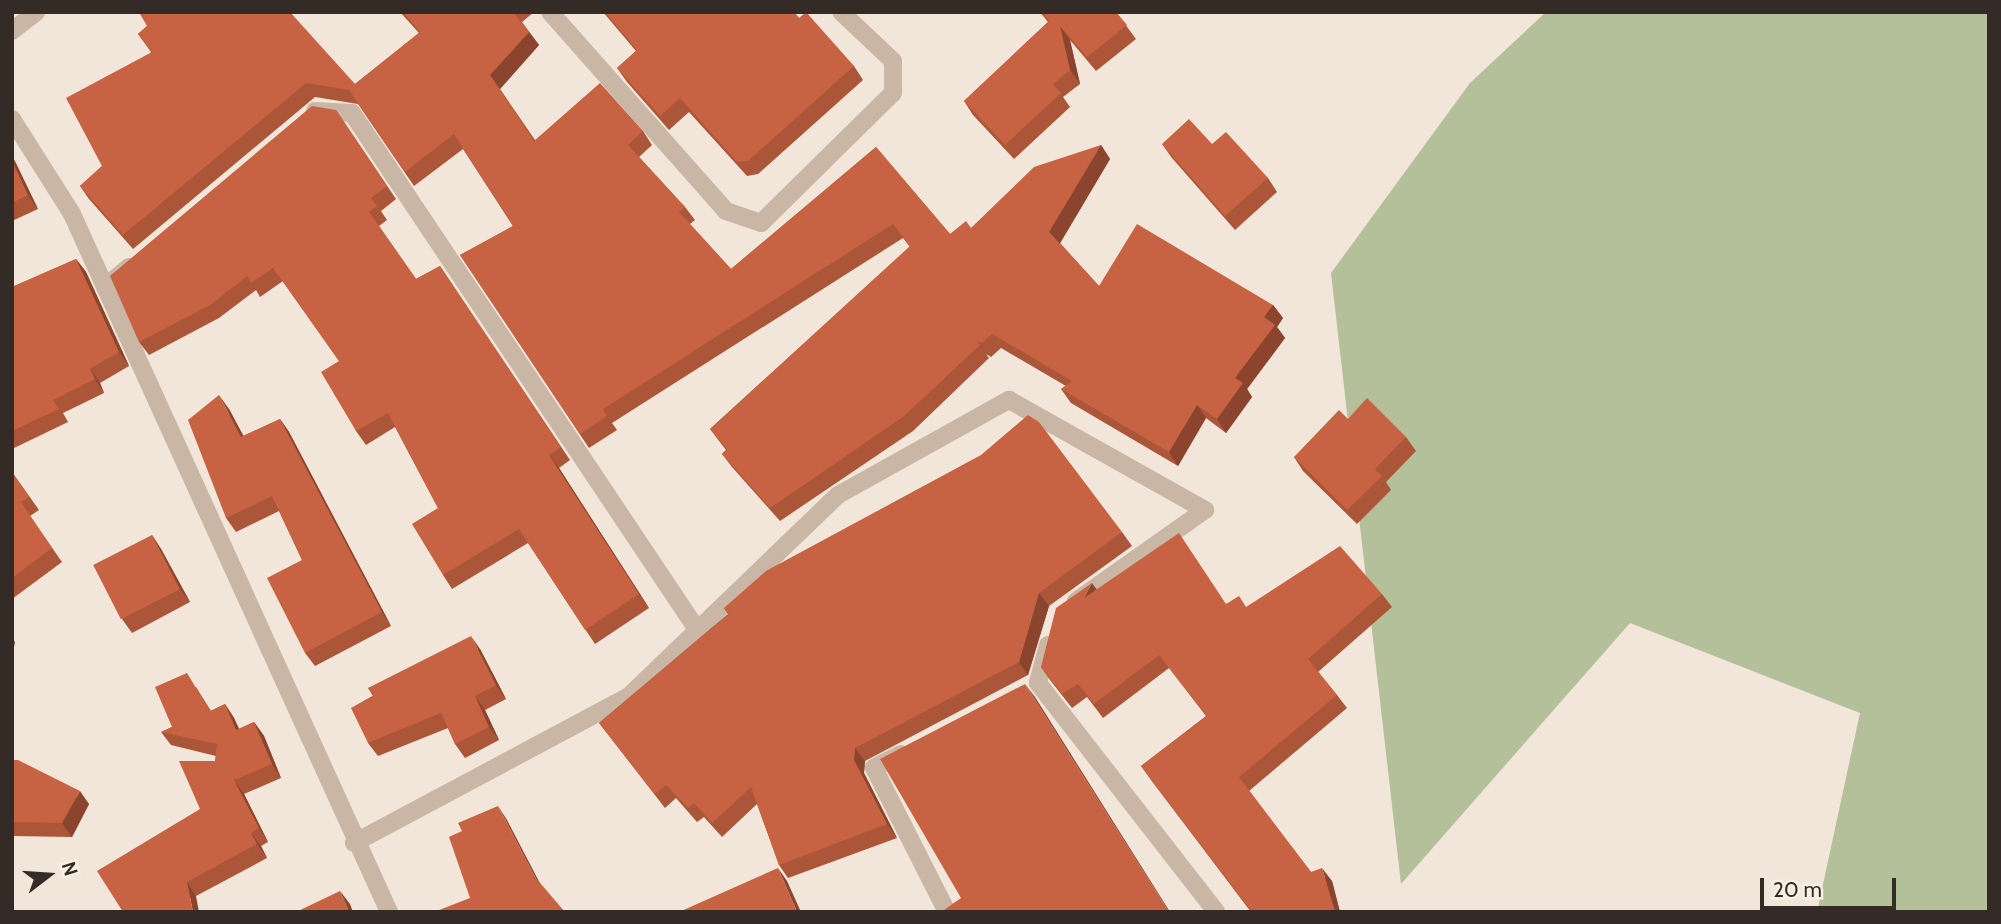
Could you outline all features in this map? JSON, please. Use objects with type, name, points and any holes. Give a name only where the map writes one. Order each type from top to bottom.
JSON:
[{"type":"street","points":[[12,31],[36,12]]},
{"type":"street","points":[[550,12],[726,211],[761,223],[893,93],[894,61],[841,12]]},
{"type":"street","points":[[297,126],[318,108],[352,113],[698,631]]},
{"type":"street","points":[[12,119],[72,214],[354,843],[388,912]]},
{"type":"street","points":[[105,287],[148,251]]},
{"type":"street","points":[[354,843],[628,697],[838,495],[1009,400],[1205,510],[1054,621],[1038,683],[1015,695]]},
{"type":"street","points":[[1038,683],[1216,912]]},
{"type":"street","points":[[921,743],[874,768],[945,911]]},
{"type":"green space","points":[[1546,12],[1989,12],[1989,912],[1817,912],[1860,713],[1630,623],[1401,884],[1331,273],[1470,83]]},
{"type":"building","points":[[290,12],[355,84],[420,32],[403,12],[513,12],[529,32],[490,75],[534,141],[600,83],[643,131],[628,145],[685,207],[679,212],[731,269],[876,147],[950,234],[966,221],[971,228],[1034,167],[1101,145],[1049,232],[1099,286],[1137,224],[1273,305],[1264,317],[1275,325],[1235,378],[1243,383],[1217,419],[1197,405],[1169,452],[1061,389],[1072,381],[992,334],[982,343],[976,340],[980,345],[903,417],[770,508],[722,454],[727,449],[710,429],[910,246],[893,224],[603,409],[607,416],[580,434],[460,255],[513,226],[454,134],[405,172],[349,90],[306,83],[123,235],[80,186],[102,166],[66,98],[152,52],[138,34],[147,26],[140,14]]},
{"type":"building","points":[[605,12],[794,12],[799,18],[806,12],[854,66],[748,161],[737,162],[680,98],[660,116],[617,68],[637,50]]},
{"type":"building","points":[[1042,12],[1116,12],[1127,25],[1087,57],[1060,26],[1070,70],[1053,84],[1061,93],[1005,145],[964,101],[1049,21]]},
{"type":"building","points":[[312,106],[336,110],[387,186],[371,198],[377,206],[369,212],[416,279],[440,266],[561,447],[549,455],[639,594],[585,630],[519,529],[443,575],[412,524],[438,508],[388,413],[356,431],[321,372],[339,361],[273,268],[251,283],[247,276],[210,305],[139,342],[110,276]]},
{"type":"building","points":[[1189,119],[1212,144],[1226,132],[1268,178],[1225,216],[1162,144]]},
{"type":"building","points":[[12,161],[28,195],[12,203]]},
{"type":"building","points":[[76,259],[119,352],[90,369],[95,379],[53,400],[59,409],[12,431],[12,287]]},
{"type":"building","points":[[219,395],[241,437],[280,419],[382,612],[305,653],[267,578],[302,560],[272,496],[226,518],[188,420]]},
{"type":"building","points":[[1367,398],[1406,437],[1375,469],[1382,476],[1347,510],[1294,457],[1339,410],[1348,419]]},
{"type":"building","points":[[1028,415],[1039,422],[1122,532],[1039,593],[1019,662],[855,748],[854,760],[887,824],[779,865],[751,787],[712,823],[694,803],[688,808],[666,785],[655,794],[599,723],[729,614],[724,608],[766,571],[981,455]]},
{"type":"building","points":[[12,472],[29,497],[21,502],[52,548],[12,578]]},
{"type":"building","points":[[1179,533],[1226,604],[1239,596],[1246,607],[1340,546],[1382,594],[1308,659],[1337,695],[1239,777],[1311,872],[1322,868],[1335,912],[1252,912],[1141,766],[1207,716],[1159,655],[1094,704],[1078,684],[1062,694],[1041,667],[1056,608],[1092,583],[1084,598]]},
{"type":"building","points":[[152,535],[180,589],[121,619],[93,565]]},
{"type":"building","points":[[471,636],[496,685],[475,696],[489,727],[455,744],[441,713],[368,743],[351,708],[374,695],[368,688]]},
{"type":"building","points":[[187,673],[210,711],[225,704],[236,730],[254,722],[272,764],[234,780],[259,828],[251,833],[257,844],[187,882],[193,912],[123,912],[97,871],[200,809],[179,761],[215,761],[217,744],[161,732],[172,727],[155,687]]},
{"type":"building","points":[[1025,684],[1169,912],[941,912],[961,898],[880,759]]},
{"type":"building","points":[[12,760],[18,760],[80,791],[62,823],[12,822]]},
{"type":"building","points":[[498,806],[535,877],[565,912],[434,912],[470,898],[449,837],[462,831],[458,823]]},
{"type":"building","points":[[778,868],[797,912],[679,912]]},
{"type":"building","points":[[340,891],[349,912],[296,912]]}]
